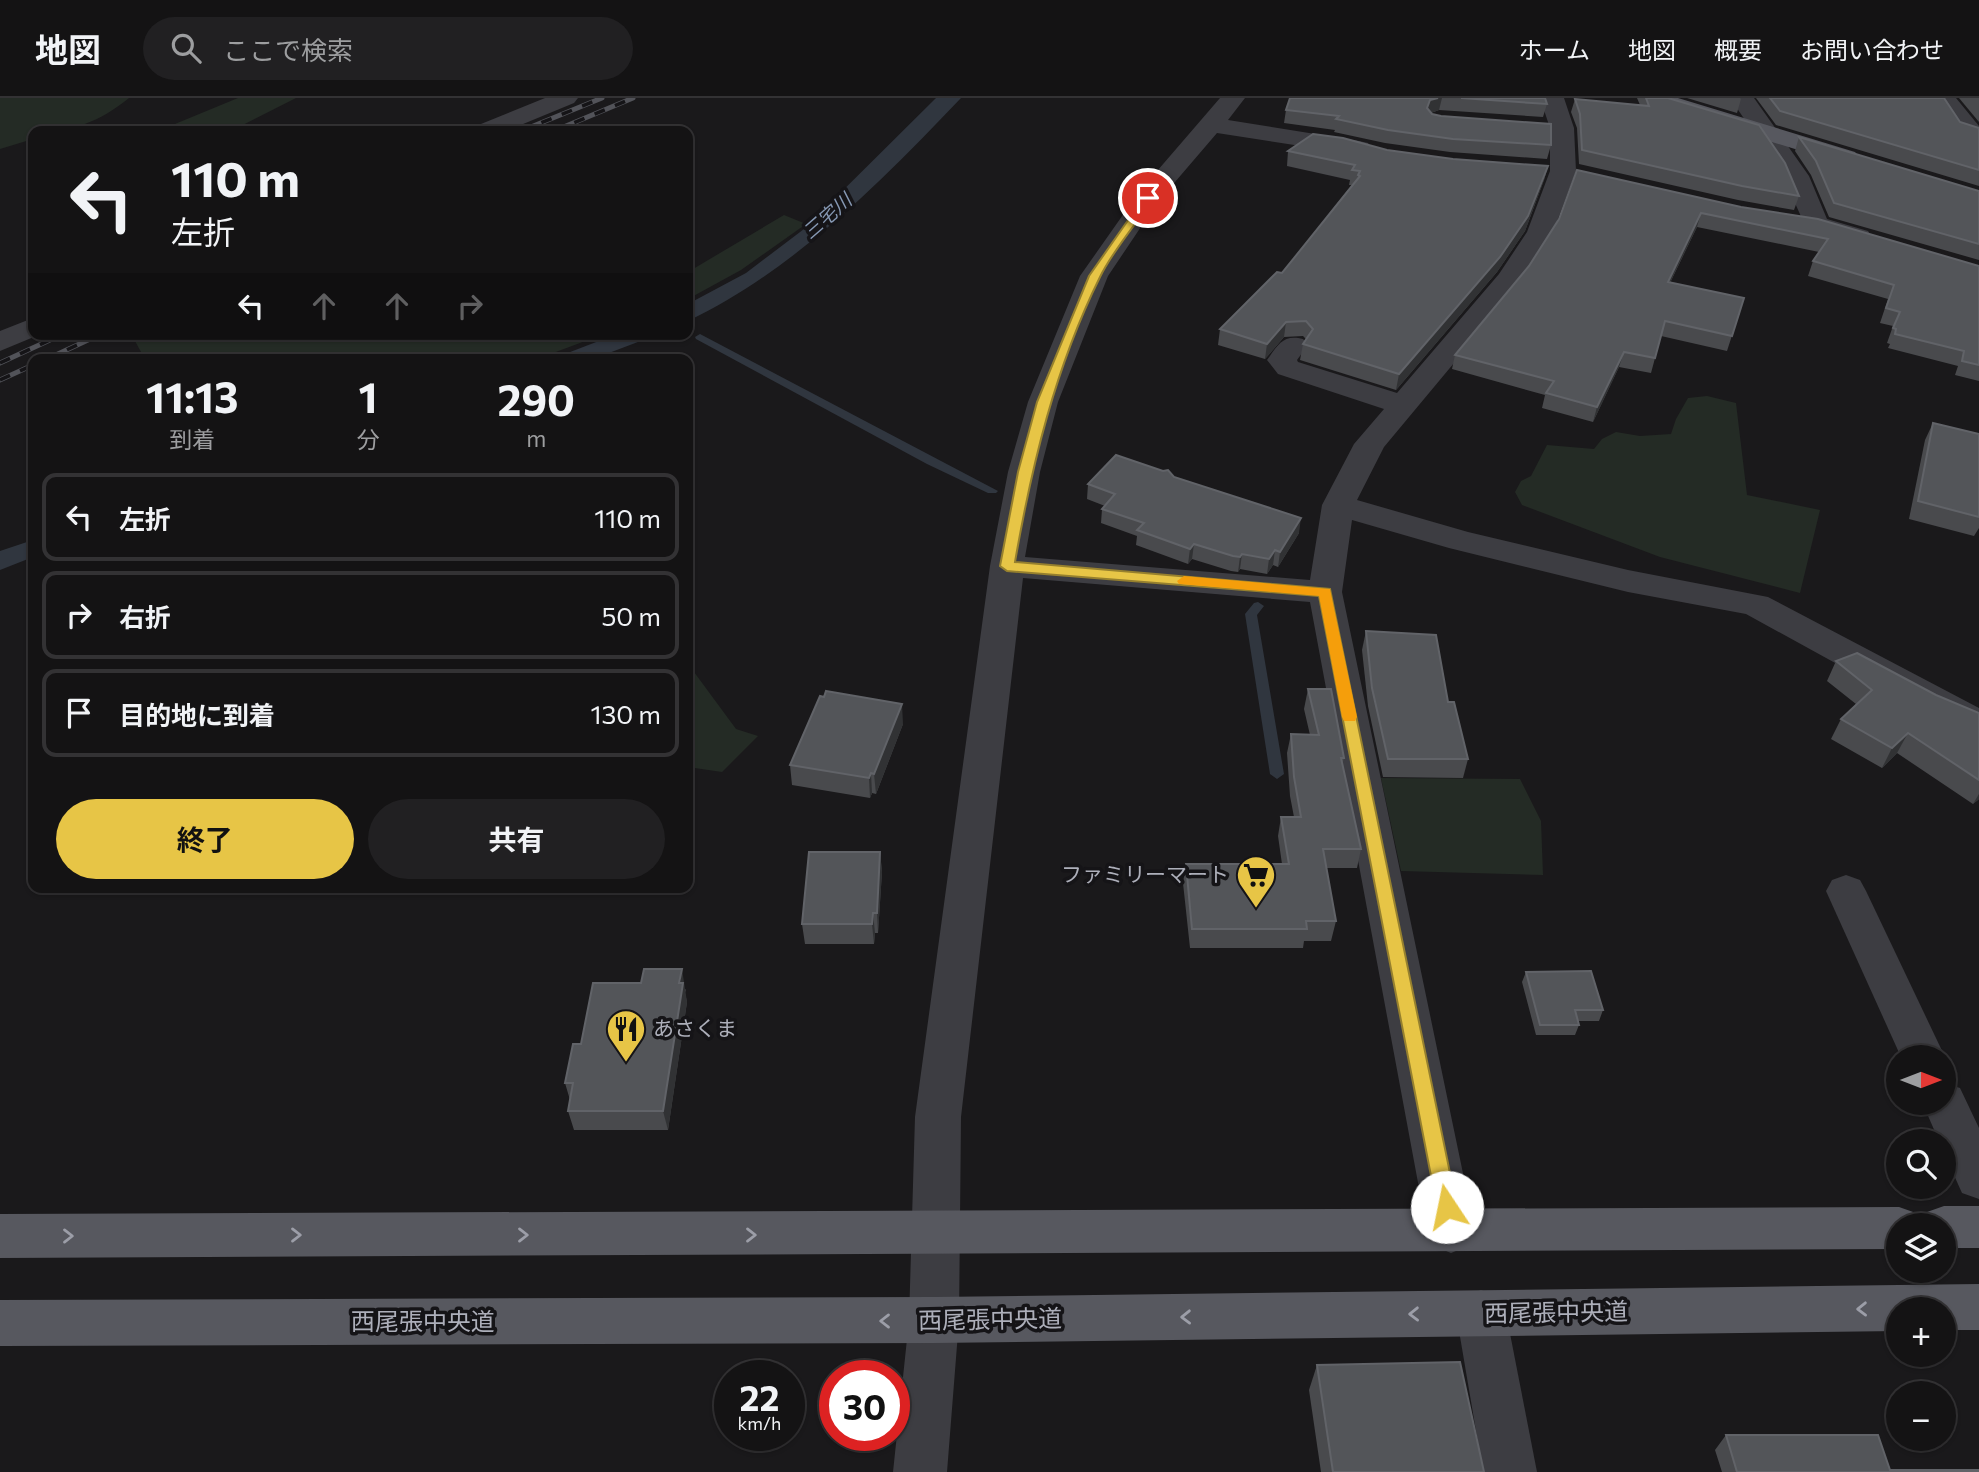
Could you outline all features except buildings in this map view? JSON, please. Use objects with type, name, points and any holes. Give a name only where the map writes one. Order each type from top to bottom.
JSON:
[{"type":"main road","points":[[1653,98],[1863,162]]},
{"type":"main road","points":[[1956,1227],[1979,1227]]},
{"type":"main road","points":[[0,1236],[1886,1228]]},
{"type":"main road","name":"西尾張中央道","points":[[0,1323],[934,1320],[1979,1307]]},
{"type":"street","points":[[497,126],[566,98]]},
{"type":"street","points":[[920,1472],[934,1320],[938,1116],[1007,566],[1024,472],[1043,402],[1094,276],[1148,198],[1233,98]]},
{"type":"street","points":[[1451,1231],[1325,592],[1327,519],[1370,444],[1509,279],[1540,232],[1563,172],[1548,127],[1552,98]]},
{"type":"street","points":[[1742,98],[1796,176],[1816,224]]},
{"type":"street","points":[[1944,98],[1966,129],[1979,135]]},
{"type":"street","points":[[1209,124],[1341,144],[1385,155]]},
{"type":"street","points":[[1790,220],[1816,224],[1879,243]]},
{"type":"street","points":[[0,342],[28,329]]},
{"type":"street","points":[[1293,345],[1282,360],[1287,368],[1403,405]]},
{"type":"street","points":[[1327,519],[1461,541],[1628,581],[1756,605],[1979,723]]},
{"type":"street","points":[[1007,566],[1325,592]]},
{"type":"street","points":[[1846,891],[1917,1045]]},
{"type":"street","points":[[1950,1115],[1979,1178]]},
{"type":"street","points":[[1481,1313],[1510,1472]]},
{"type":"shaded area","points":[[0,98],[129,98],[107,114],[85,124],[28,126],[28,141],[0,149]]},
{"type":"shaded area","points":[[238,98],[296,98],[241,126],[170,126]]},
{"type":"shaded area","points":[[784,215],[806,224],[741,270],[693,296],[693,269]]},
{"type":"shaded area","points":[[134,340],[588,340],[550,354],[142,354]]},
{"type":"shaded area","points":[[1707,396],[1736,403],[1747,495],[1820,510],[1800,593],[1660,557],[1522,505],[1515,492],[1521,481],[1531,476],[1547,445],[1594,449],[1602,439],[1616,432],[1640,436],[1671,434],[1688,398]]},
{"type":"shaded area","points":[[693,672],[736,729],[758,736],[722,772],[693,768]]},
{"type":"shaded area","points":[[1381,778],[1520,779],[1541,821],[1543,875],[1401,871]]},
{"type":"water","name":"三宅川","points":[[936,98],[961,98],[900,161],[800,250],[727,300],[693,318],[693,301],[746,273],[804,229]]},
{"type":"water","points":[[601,340],[643,340],[606,354],[565,354]]},
{"type":"water","points":[[28,542],[28,559],[0,570],[0,551]]},
{"type":"waterway","points":[[700,337],[931,462],[992,491]]},
{"type":"waterway","points":[[1258,606],[1251,614],[1277,774]]},
{"type":"railway","points":[[533,126],[602,98]]},
{"type":"railway","points":[[566,126],[633,98]]},
{"type":"railway","points":[[0,363],[50,340]]},
{"type":"railway","points":[[58,354],[88,340]]},
{"type":"railway","points":[[0,380],[28,367]]},
{"type":"slow traffic","points":[[1184,581],[1325,592],[1350,717]]},
{"type":"place","name":"ファミリーマート","points":[[1256,909]]},
{"type":"place","name":"あさくま","points":[[626,1063]]},
{"type":"route","points":[[1148,198],[1094,276],[1043,402],[1024,472],[1007,566],[1325,592],[1447,1207]]}]
